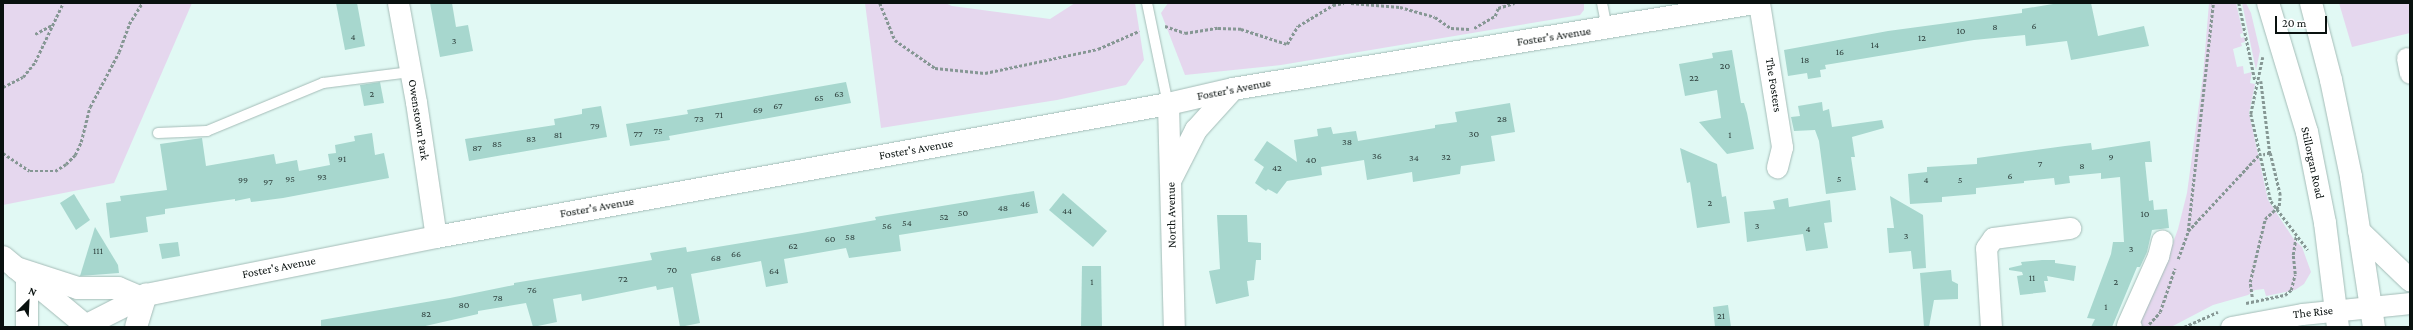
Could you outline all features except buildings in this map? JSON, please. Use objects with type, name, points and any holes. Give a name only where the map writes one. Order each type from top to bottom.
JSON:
[{"type":"main road","name":"Foster's Avenue","points":[[85,326],[142,296],[436,237],[1168,104],[1233,89],[1755,3]]},
{"type":"main road","name":"Stillorgan Road","points":[[2268,3],[2307,132],[2325,223],[2337,319]]},
{"type":"main road","points":[[2311,3],[2331,80],[2359,231],[2373,317]]},
{"type":"main road","points":[[1171,178],[1196,130],[1233,89]]},
{"type":"main road","points":[[2359,231],[2410,280]]},
{"type":"main road","points":[[16,267],[78,288],[118,288],[142,296],[136,327]]},
{"type":"main road","points":[[16,267],[85,326]]},
{"type":"main road","points":[[16,267],[27,327]]},
{"type":"street","name":"Owenstown Park","points":[[398,3],[436,237]]},
{"type":"street","name":"The Fosters","points":[[1759,3],[1782,147],[1777,167]]},
{"type":"street","name":"North Avenue","points":[[1168,104],[1174,327]]},
{"type":"street","points":[[1991,327],[1986,248],[1993,238],[2070,228]]},
{"type":"street","points":[[2131,327],[2127,325],[2158,256],[2162,240]]},
{"type":"street","name":"The Rise","points":[[2227,319],[2337,319],[2373,317],[2410,303]]},
{"type":"lane","points":[[1147,3],[1168,104]]},
{"type":"lane","points":[[1602,3],[1607,28]]},
{"type":"lane","points":[[158,133],[207,131],[323,83],[410,72]]},
{"type":"path","points":[[3,87],[17,81],[27,72],[46,43],[52,24],[63,3]]},
{"type":"path","points":[[126,3],[132,3]]},
{"type":"path","points":[[3,153],[22,167],[44,172],[55,171],[71,160],[81,142],[90,107],[116,59],[129,24],[142,3]]},
{"type":"path","points":[[880,3],[895,40],[915,56],[935,68],[985,73],[1098,49],[1163,25],[1185,33],[1218,28],[1241,29],[1287,44],[1298,26],[1333,5],[1344,3]]},
{"type":"path","points":[[1351,3],[1400,7],[1435,17],[1451,28],[1467,29],[1483,24],[1495,16],[1498,8],[1514,3]]},
{"type":"path","points":[[2147,327],[2160,312],[2188,232],[2213,3]]},
{"type":"path","points":[[2239,3],[2255,80]]},
{"type":"path","points":[[35,34],[52,24]]},
{"type":"path","points":[[2258,299],[2289,293],[2294,281],[2292,255],[2296,235],[2271,201],[2251,114],[2264,56],[2262,48]]},
{"type":"path","points":[[2252,297],[2250,282],[2265,220],[2279,206],[2280,195],[2270,153],[2261,81]]},
{"type":"path","points":[[2263,155],[2270,153]]},
{"type":"path","points":[[2188,232],[2258,156]]},
{"type":"path","points":[[2184,327],[2227,319]]},
{"type":"shaded area","points":[[3,3],[192,3],[114,183],[3,205]]},
{"type":"shaded area","points":[[865,3],[945,3],[952,6],[1050,19],[1075,3],[1135,3],[1144,60],[1126,85],[1057,100],[881,128]]},
{"type":"shaded area","points":[[1168,3],[1584,3],[1584,10],[1580,15],[1281,65],[1185,75],[1161,13]]},
{"type":"shaded area","points":[[2209,3],[2236,3],[2243,33],[2240,34],[2241,38],[2244,37],[2245,42],[2241,43],[2242,46],[2233,49],[2237,67],[2243,66],[2244,74],[2252,72],[2250,83],[2255,84],[2249,113],[2268,200],[2293,238],[2302,247],[2311,272],[2304,284],[2295,290],[2266,296],[2264,289],[2255,290],[2248,295],[2213,305],[2171,327],[2134,327],[2161,276],[2178,229],[2187,193],[2203,75]]},
{"type":"shaded area","points":[[2242,3],[2246,3],[2251,13],[2260,51],[2256,70]]},
{"type":"shaded area","points":[[2339,3],[2410,3],[2410,33],[2352,47]]}]
